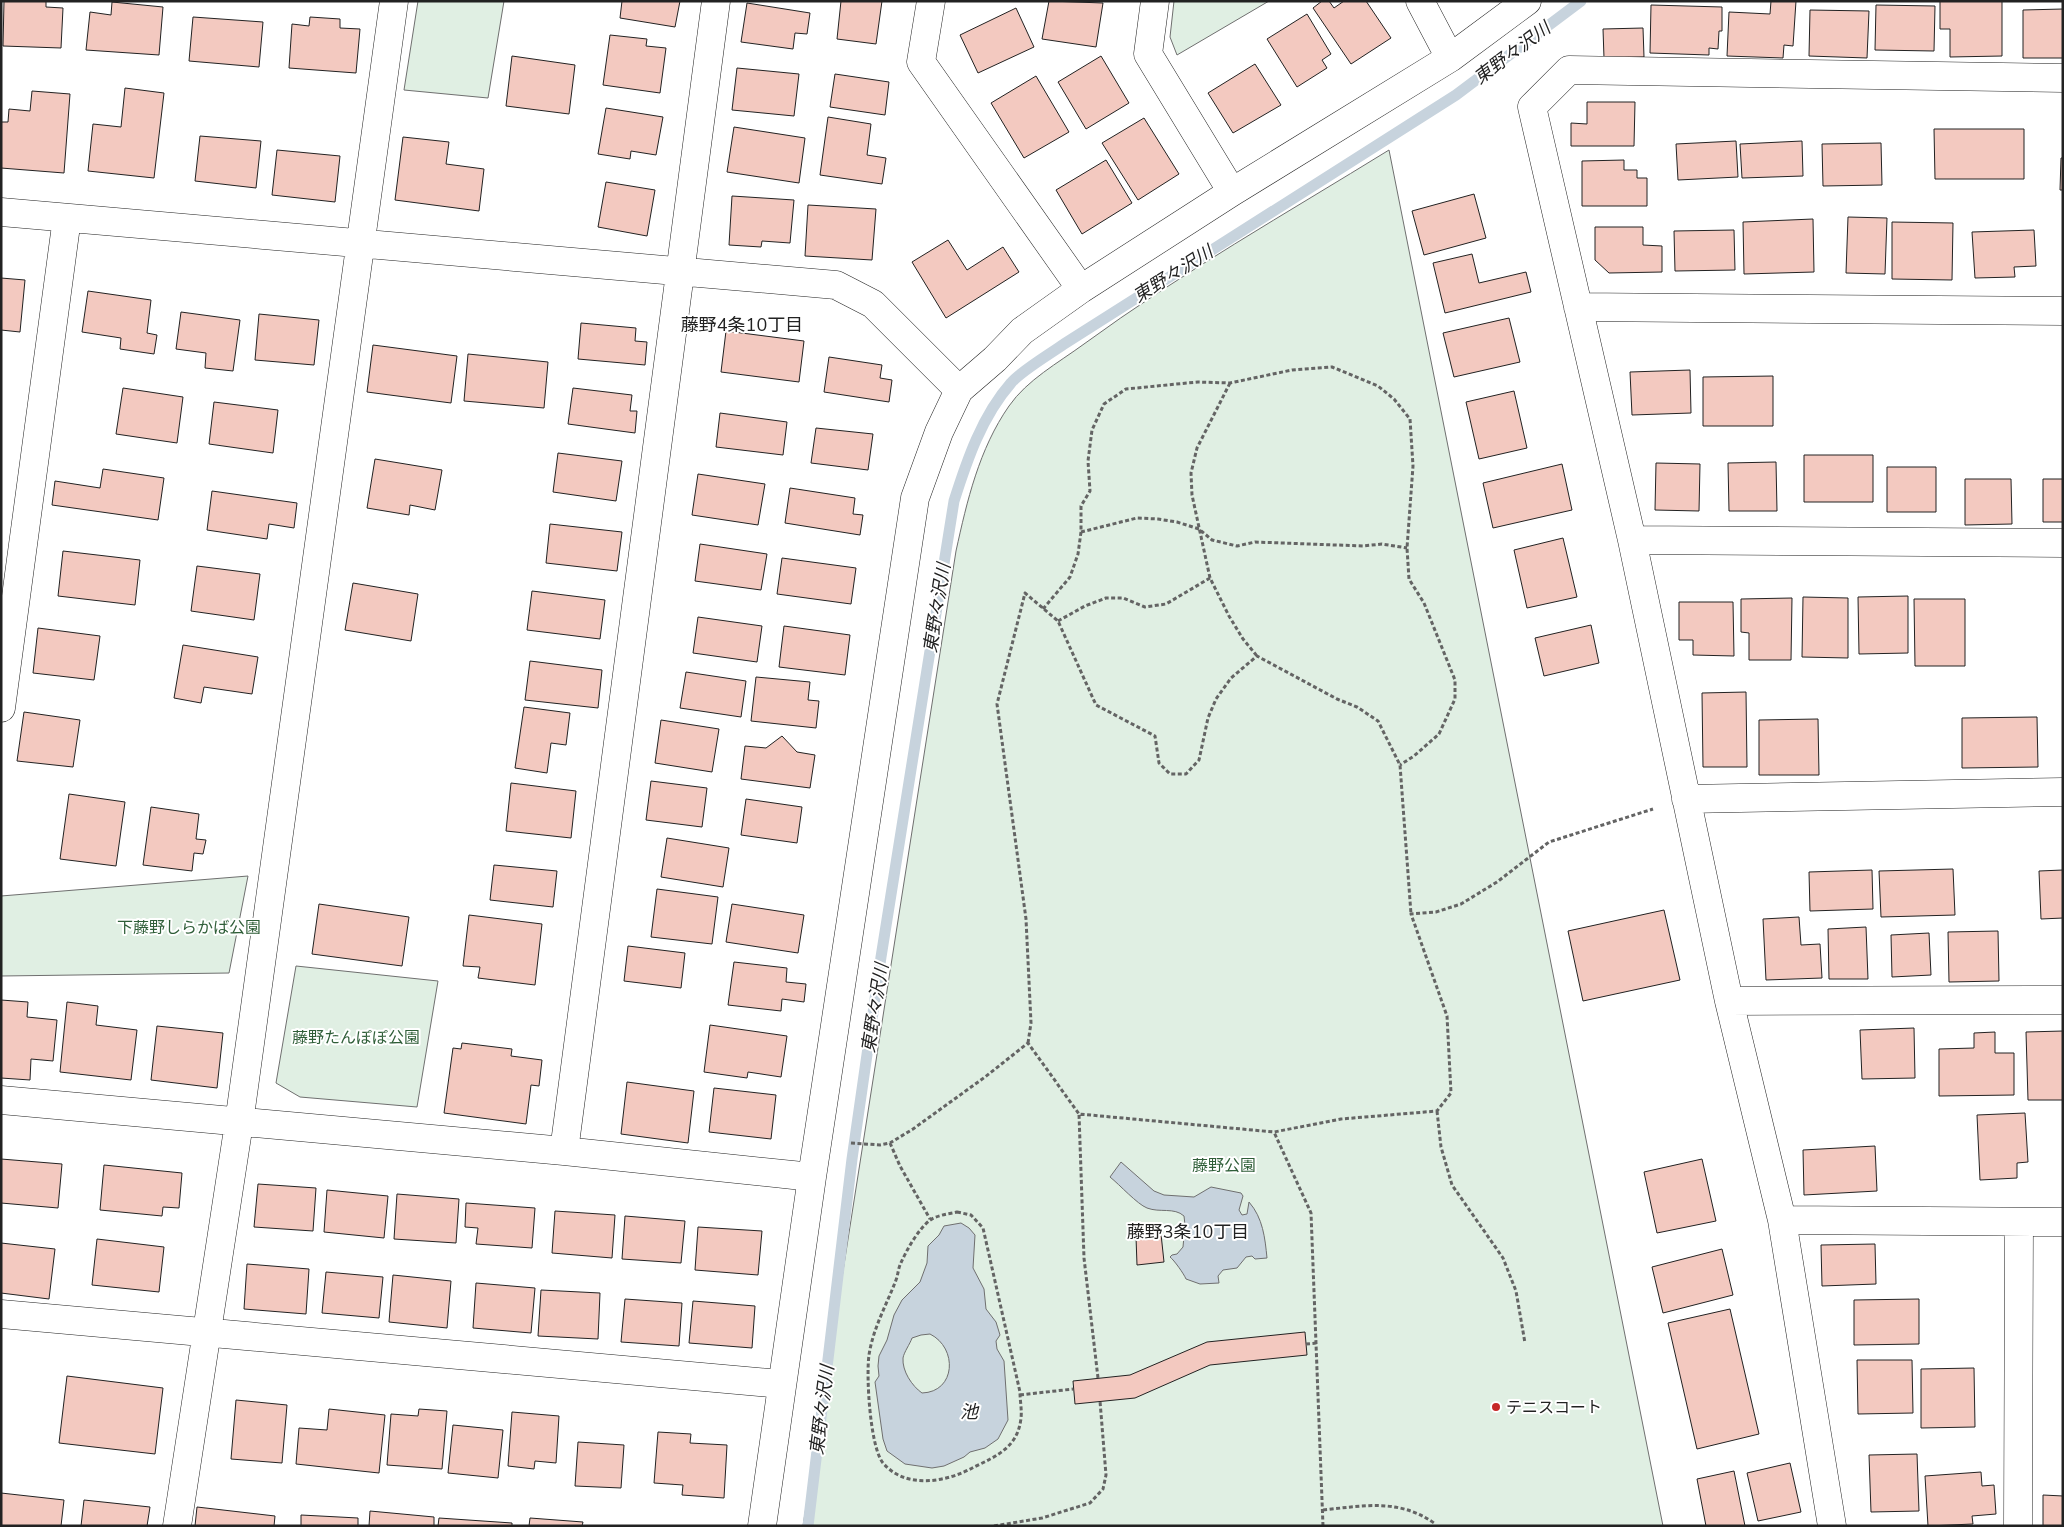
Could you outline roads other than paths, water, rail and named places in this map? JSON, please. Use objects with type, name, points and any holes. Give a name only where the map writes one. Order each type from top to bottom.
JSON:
[{"type":"street","points":[[177,1526],[239,1123],[359,243],[394,1]]},
{"type":"street","points":[[564,1151],[716,1]]},
{"type":"street","points":[[931,1],[921,62],[1081,289]]},
{"type":"street","points":[[1155,1],[1148,54],[1232,192]]},
{"type":"street","points":[[1420,1],[1450,58]]},
{"type":"street","points":[[762,1526],[781,1384],[915,498],[939,432],[959,390],[995,359],[1022,331],[1081,289],[1232,192],[1450,58],[1527,1]]},
{"type":"street","points":[[1832,1526],[1782,1220],[1729,1001],[1632,540],[1532,107],[1569,70],[2063,78]]},
{"type":"street","points":[[1,212],[836,285],[873,304],[959,390]]},
{"type":"street","points":[[1,708],[68,218]]},
{"type":"street","points":[[1578,307],[2063,310]]},
{"type":"street","points":[[1632,540],[2063,543]]},
{"type":"street","points":[[1686,799],[2063,792]]},
{"type":"street","points":[[1729,1001],[2063,1000]]},
{"type":"street","points":[[1,1100],[564,1151],[812,1177]]},
{"type":"street","points":[[1782,1220],[2063,1222]]},
{"type":"street","points":[[2018,1526],[2019,1222]]},
{"type":"street","points":[[1,1314],[781,1384]]},
{"type":"water","points":[[1121,1162],[1154,1191],[1164,1195],[1194,1197],[1211,1187],[1241,1193],[1243,1196],[1239,1210],[1242,1215],[1247,1214],[1249,1202],[1254,1208],[1262,1228],[1267,1258],[1255,1259],[1252,1256],[1246,1257],[1237,1268],[1223,1270],[1218,1276],[1219,1283],[1200,1284],[1186,1279],[1170,1257],[1177,1254],[1183,1247],[1186,1234],[1184,1216],[1176,1212],[1147,1208],[1134,1199],[1110,1177]]},
{"type":"water","name":"池","points":[[961,1223],[975,1235],[973,1268],[984,1289],[986,1309],[996,1322],[1000,1335],[996,1341],[997,1349],[1004,1361],[1008,1420],[998,1439],[985,1448],[970,1452],[964,1457],[944,1466],[932,1468],[905,1464],[887,1451],[883,1439],[875,1382],[879,1376],[879,1356],[887,1340],[894,1315],[902,1300],[920,1282],[927,1263],[928,1246],[939,1235],[944,1226]],"holes":[[[930,1334],[939,1341],[949,1359],[947,1378],[942,1385],[933,1391],[922,1393],[911,1382],[906,1373],[903,1358],[912,1338]]]},
{"type":"waterway","name":"東野々沢川","points":[[808,1526],[852,1159],[881,957],[954,501],[976,439],[1001,396],[1011,383],[1028,368],[1456,95],[1581,1]]},
{"type":"place","name":"テニスコート","points":[[1496,1407]]},
{"type":"district","name":"藤野4条10丁目","points":[[742,325]]},
{"type":"district","name":"藤野3条10丁目","points":[[1188,1232]]},
{"type":"park label","name":"下藤野しらかば公園","points":[[189,927]]},
{"type":"park label","name":"藤野たんぽぽ公園","points":[[356,1037]]},
{"type":"park label","name":"藤野公園","points":[[1224,1165]]}]
